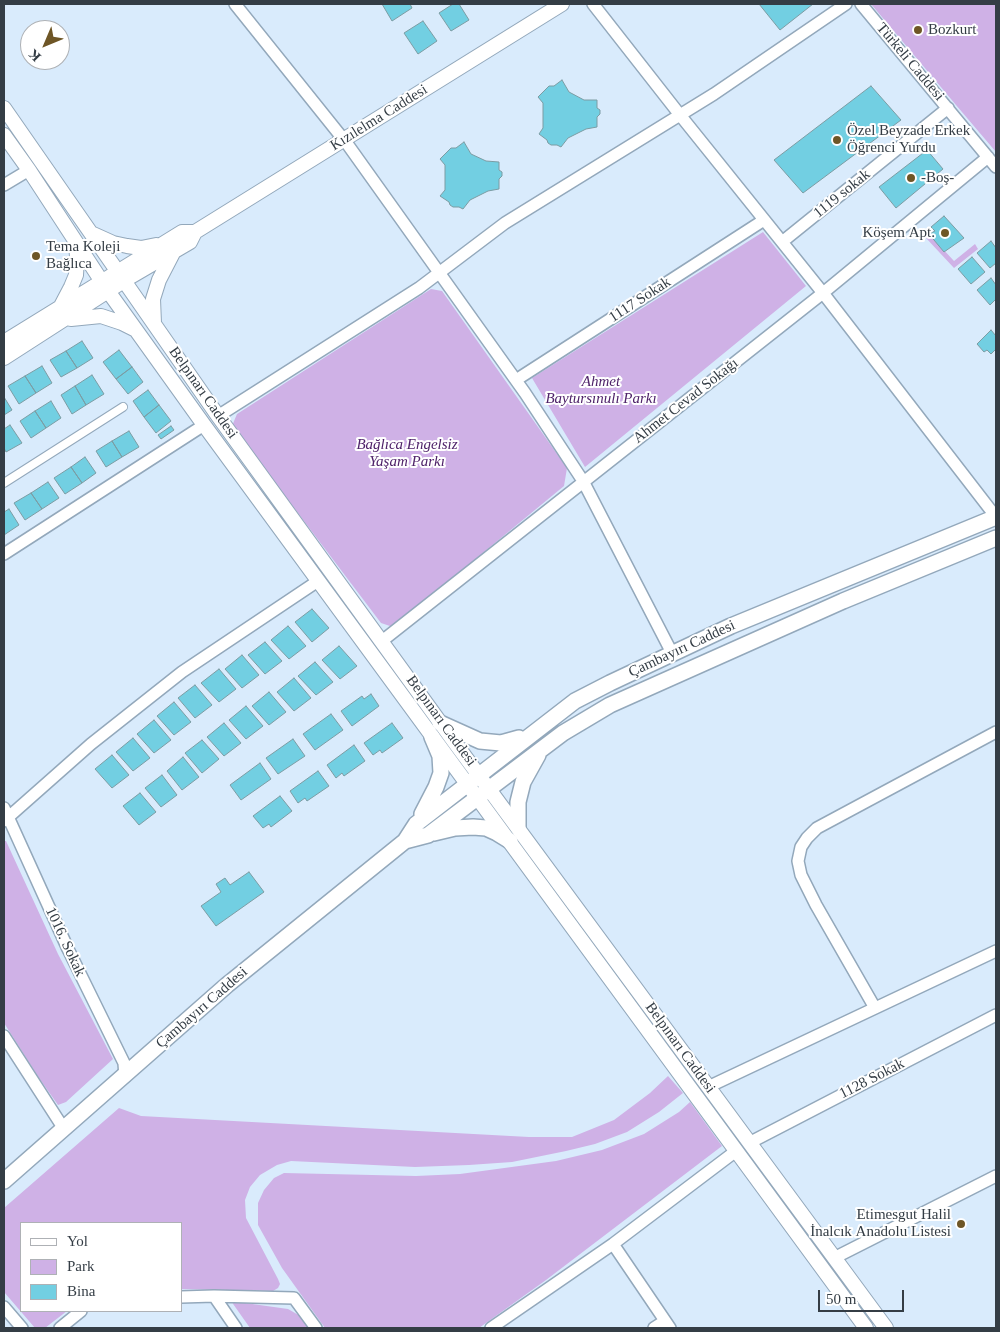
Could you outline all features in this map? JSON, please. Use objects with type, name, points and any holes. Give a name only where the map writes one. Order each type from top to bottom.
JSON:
[{"type":"main road","name":"Çambayırı Caddesi","points":[[4,1181],[227,985],[406,841],[416,824],[473,778],[575,701],[731,626],[996,517]]},
{"type":"main road","name":"Çambayırı Caddesi","points":[[406,841],[428,835],[483,792],[583,720],[628,696],[843,601],[996,538]]},
{"type":"main road","points":[[440,723],[480,741],[501,743],[528,736]]},
{"type":"main road","points":[[416,824],[428,806],[441,773],[440,756],[432,736]]},
{"type":"main road","points":[[518,827],[518,802],[523,782],[542,749]]},
{"type":"main road","points":[[428,835],[455,828],[473,827],[486,828],[497,832],[510,841]]},
{"type":"street","points":[[235,4],[343,140],[516,380],[583,482],[672,653]]},
{"type":"street","name":"Kızılelma Caddesi","points":[[4,358],[62,314],[105,286],[169,247],[190,242],[196,232],[562,4]]},
{"type":"street","points":[[594,4],[680,115],[823,293],[996,517]]},
{"type":"street","points":[[218,416],[419,288],[506,223],[714,94],[846,4]]},
{"type":"street","name":"Türkeli Caddesi","points":[[861,4],[996,167]]},
{"type":"street","name":"Belpınarı Caddesi","points":[[4,108],[218,416],[440,723],[483,792],[510,841],[866,1328]]},
{"type":"street","name":"1119 sokak","points":[[782,242],[948,108]]},
{"type":"street","name":"Belpınarı Caddesi","points":[[4,135],[105,286],[204,425],[432,736],[473,778]]},
{"type":"street","name":"Ahmet Cevad Sokağı","points":[[382,641],[823,293],[988,157]]},
{"type":"street","points":[[4,185],[29,170]]},
{"type":"street","name":"1117 Sokak","points":[[516,380],[764,220]]},
{"type":"street","points":[[92,233],[113,243],[127,246],[141,248],[169,247],[153,299],[154,324]]},
{"type":"street","points":[[75,240],[77,256],[76,275],[62,314],[101,316],[136,330]]},
{"type":"street","name":"Kızılelma Caddesi","points":[[4,342],[62,314]]},
{"type":"street","points":[[4,483],[124,407]]},
{"type":"street","points":[[4,554],[204,425]]},
{"type":"street","points":[[5,816],[91,744],[182,672],[318,581]]},
{"type":"street","points":[[874,1008],[801,875],[798,862],[801,847],[817,828],[996,732]]},
{"type":"street","name":"Belpınarı Caddesi","points":[[483,792],[518,827],[886,1328]]},
{"type":"street","name":"1016. Sokak","points":[[5,816],[124,1063],[125,1076]]},
{"type":"street","points":[[708,1087],[874,1008],[996,953]]},
{"type":"street","name":"1128 Sokak","points":[[749,1143],[996,1015]]},
{"type":"street","points":[[4,1036],[64,1129]]},
{"type":"street","points":[[493,1328],[613,1244],[736,1151]]},
{"type":"street","points":[[834,1258],[996,1176]]},
{"type":"street","points":[[613,1244],[667,1325],[654,1328]]},
{"type":"street","points":[[182,1296],[294,1298],[316,1328]]},
{"type":"street","points":[[214,1296],[236,1328]]},
{"type":"street","points":[[4,1307],[22,1328]]},
{"type":"street","points":[[60,1328],[80,1312]]},
{"type":"green space","points":[[871,4],[996,4],[996,152],[956,105]]},
{"type":"green space","name":"Ahmet Baytursınulı Parkı","points":[[763,232],[806,286],[585,467],[532,378]]},
{"type":"green space","points":[[929,234],[954,261],[975,244],[978,249],[954,268],[926,238]]},
{"type":"green space","name":"Bağlıca Engelsiz Yaşam Parkı","points":[[431,289],[442,291],[567,468],[564,486],[393,627],[381,623],[232,426],[237,414]]},
{"type":"green space","points":[[4,841],[6,841],[58,954],[113,1059],[66,1102],[58,1105],[4,1023]]},
{"type":"green space","points":[[668,1076],[683,1093],[659,1112],[627,1132],[595,1144],[512,1162],[415,1167],[291,1161],[277,1165],[260,1175],[250,1187],[245,1200],[246,1218],[280,1284],[273,1291],[182,1289],[182,1222],[20,1222],[20,1311],[4,1292],[4,1208],[119,1108],[141,1116],[529,1137],[572,1137],[614,1120],[650,1093]]},
{"type":"green space","points":[[690,1102],[722,1146],[546,1280],[479,1328],[325,1328],[282,1268],[258,1225],[258,1203],[264,1190],[274,1178],[284,1173],[416,1176],[460,1174],[556,1161],[602,1150],[644,1134],[679,1112]]},
{"type":"green space","points":[[231,1301],[288,1309],[302,1317],[309,1328],[250,1328]]},
{"type":"green space","points":[[21,1312],[66,1312],[45,1328],[35,1328]]},
{"type":"building","points":[[382,4],[410,4],[412,8],[392,21]]},
{"type":"building","points":[[453,4],[459,4],[469,20],[451,31],[439,13]]},
{"type":"building","points":[[759,4],[813,4],[780,30]]},
{"type":"building","points":[[423,21],[437,41],[418,54],[404,33]]},
{"type":"building","points":[[562,80],[569,92],[584,100],[597,100],[597,108],[600,110],[600,114],[597,117],[597,127],[586,129],[568,138],[561,147],[551,145],[539,134],[543,128],[543,103],[538,97],[549,86],[554,86]]},
{"type":"building","name":"Özel Beyzade Erkek Öğrenci Yurdu","points":[[871,86],[901,120],[803,193],[774,160]]},
{"type":"building","points":[[464,142],[471,154],[486,161],[499,162],[499,170],[502,172],[502,176],[499,179],[499,189],[488,191],[470,200],[463,209],[453,207],[440,196],[445,190],[445,165],[440,159],[451,148],[456,148]]},
{"type":"building","name":"-Boş-","points":[[927,150],[943,169],[896,208],[879,187]]},
{"type":"building","name":"Köşem Apt.","points":[[944,216],[964,238],[944,252],[929,234],[935,231],[931,227]]},
{"type":"building","points":[[991,241],[996,248],[996,263],[990,268],[977,253]]},
{"type":"building","points":[[972,257],[985,272],[971,284],[958,269]]},
{"type":"building","points":[[991,278],[996,285],[996,299],[990,305],[977,290]]},
{"type":"building","points":[[991,330],[996,336],[996,349],[991,354],[987,350],[984,352],[977,344]]},
{"type":"building","points":[[82,341],[93,358],[77,368],[66,351]]},
{"type":"building","points":[[119,350],[132,367],[116,379],[103,362]]},
{"type":"building","points":[[66,351],[77,368],[61,377],[50,360]]},
{"type":"building","points":[[42,366],[52,383],[36,393],[25,376]]},
{"type":"building","points":[[132,367],[143,382],[128,394],[116,379]]},
{"type":"building","points":[[92,375],[104,394],[86,405],[75,386]]},
{"type":"building","points":[[25,376],[36,393],[19,404],[8,386]]},
{"type":"building","points":[[75,386],[86,405],[72,414],[61,395]]},
{"type":"building","points":[[148,390],[159,405],[144,417],[133,401]]},
{"type":"building","points":[[4,397],[12,410],[4,415]]},
{"type":"building","points":[[51,401],[61,418],[46,428],[35,411]]},
{"type":"building","points":[[159,405],[171,421],[156,433],[144,417]]},
{"type":"building","points":[[35,411],[46,428],[31,438],[20,421]]},
{"type":"building","points":[[10,425],[22,443],[6,452],[4,448],[4,429]]},
{"type":"building","points":[[171,426],[174,430],[161,439],[158,435]]},
{"type":"building","points":[[129,431],[139,447],[122,457],[112,441]]},
{"type":"building","points":[[112,441],[122,457],[106,467],[96,451]]},
{"type":"building","points":[[85,457],[96,473],[82,483],[71,467]]},
{"type":"building","points":[[71,467],[82,483],[65,494],[54,478]]},
{"type":"building","points":[[48,482],[59,498],[42,509],[31,493]]},
{"type":"building","points":[[31,493],[42,509],[25,520],[14,503]]},
{"type":"building","points":[[9,509],[19,525],[4,535],[4,512]]},
{"type":"building","points":[[312,609],[329,628],[312,642],[295,622]]},
{"type":"building","points":[[288,626],[306,646],[289,659],[271,640]]},
{"type":"building","points":[[265,642],[282,661],[265,674],[248,655]]},
{"type":"building","points":[[339,646],[357,666],[340,679],[322,660]]},
{"type":"building","points":[[242,655],[259,675],[242,688],[225,669]]},
{"type":"building","points":[[315,662],[333,682],[316,695],[298,676]]},
{"type":"building","points":[[219,669],[236,689],[219,702],[201,683]]},
{"type":"building","points":[[294,678],[311,698],[294,711],[277,692]]},
{"type":"building","points":[[195,685],[212,705],[195,718],[178,698]]},
{"type":"building","points":[[269,692],[286,712],[269,725],[252,706]]},
{"type":"building","points":[[371,694],[379,706],[352,726],[341,711],[362,696],[364,699]]},
{"type":"building","points":[[174,702],[191,722],[174,735],[157,716]]},
{"type":"building","points":[[246,706],[263,726],[246,739],[229,720]]},
{"type":"building","points":[[331,714],[343,730],[315,750],[303,734]]},
{"type":"building","points":[[154,720],[171,740],[154,753],[137,734]]},
{"type":"building","points":[[224,723],[241,743],[224,756],[207,737]]},
{"type":"building","points":[[392,723],[403,738],[382,753],[380,750],[373,755],[364,743]]},
{"type":"building","points":[[133,738],[150,758],[133,771],[116,752]]},
{"type":"building","points":[[293,739],[305,756],[278,774],[266,758]]},
{"type":"building","points":[[202,740],[219,759],[202,773],[185,753]]},
{"type":"building","points":[[354,745],[365,761],[344,776],[342,773],[336,778],[327,765]]},
{"type":"building","points":[[112,755],[129,775],[112,788],[95,769]]},
{"type":"building","points":[[183,757],[199,777],[182,790],[167,771]]},
{"type":"building","points":[[260,763],[271,779],[241,800],[230,785]]},
{"type":"building","points":[[318,771],[329,786],[307,801],[305,798],[298,803],[290,791]]},
{"type":"building","points":[[162,775],[177,795],[161,807],[145,788]]},
{"type":"building","points":[[140,793],[156,812],[139,825],[123,806]]},
{"type":"building","points":[[280,796],[292,811],[271,827],[269,824],[263,828],[253,816]]},
{"type":"building","points":[[249,872],[264,892],[216,926],[201,906],[221,892],[216,884],[225,878],[230,885]]},
{"type":"place","name":"Bozkurt","points":[[918,30]]},
{"type":"place","name":"Özel Beyzade Erkek Öğrenci Yurdu","points":[[837,140]]},
{"type":"place","name":"-Boş-","points":[[911,178]]},
{"type":"place","name":"Köşem Apt.","points":[[945,233]]},
{"type":"place","name":"Tema Koleji Bağlıca","points":[[36,256]]},
{"type":"place","name":"Etimesgut Halil İnalcık Anadolu Listesi","points":[[961,1224]]}]
